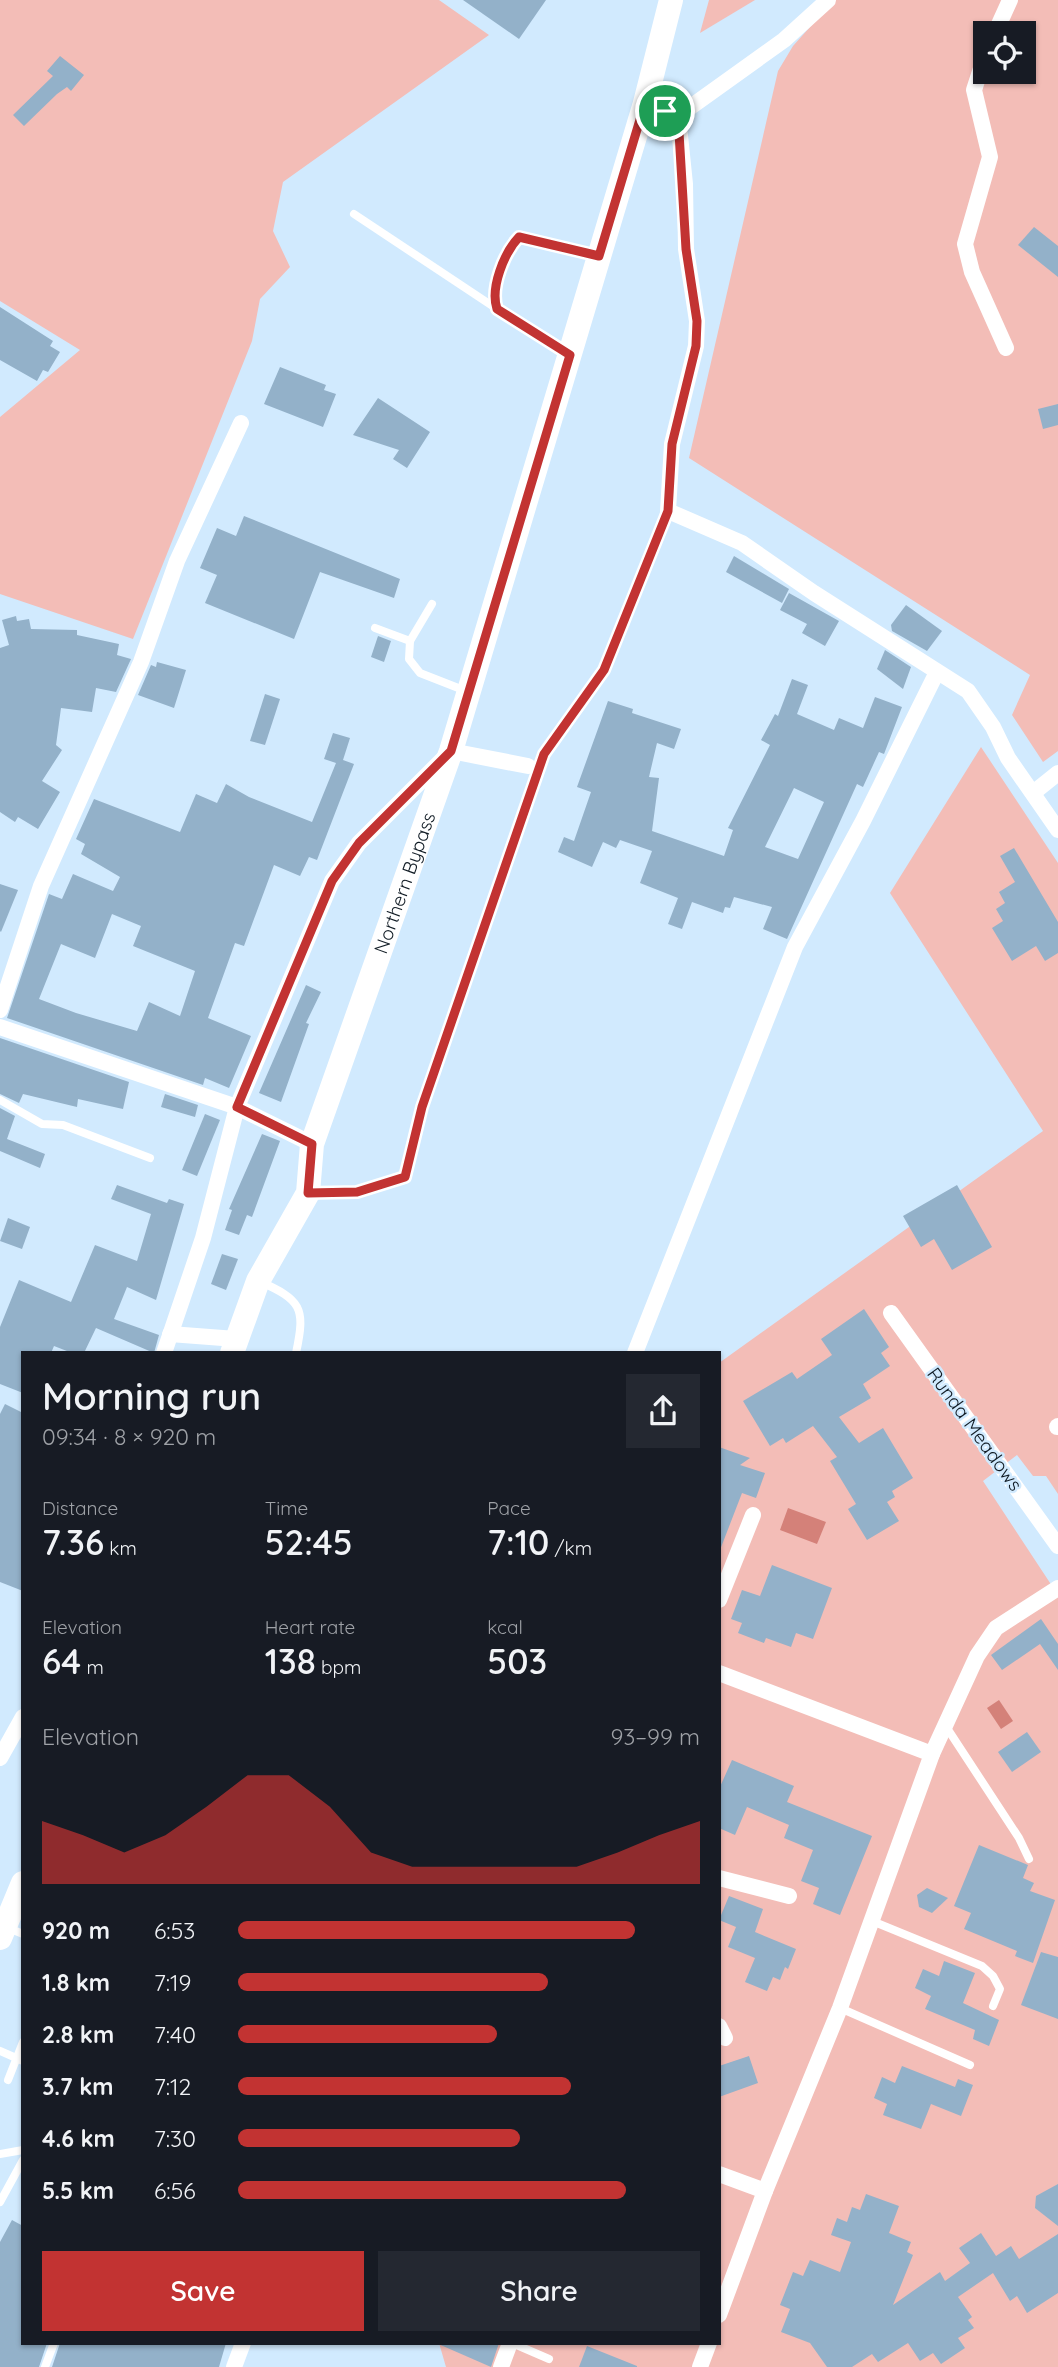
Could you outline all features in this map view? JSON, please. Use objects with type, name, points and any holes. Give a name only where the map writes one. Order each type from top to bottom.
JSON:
[{"type":"main road","name":"Northern Bypass","points":[[234,1346],[258,1281],[308,1193],[312,1144],[451,751],[645,103],[671,0]]},
{"type":"main road","points":[[9,1933],[21,1889]]},
{"type":"street","points":[[678,116],[784,40],[828,0]]},
{"type":"street","points":[[1000,21],[1010,0]]},
{"type":"street","points":[[976,84],[974,90],[990,157],[965,244],[972,272],[1006,348]]},
{"type":"street","points":[[645,103],[678,116]]},
{"type":"street","points":[[678,116],[686,249],[697,321],[696,346],[672,444],[668,511],[742,544],[968,691],[1008,758],[1058,830]]},
{"type":"street","points":[[0,1010],[41,886],[141,662],[177,561],[241,423]]},
{"type":"street","points":[[636,1351],[795,947],[863,821],[937,672]]},
{"type":"street","points":[[165,1351],[203,1238],[237,1107],[332,881],[359,843],[451,751],[535,770]]},
{"type":"street","points":[[1033,793],[1058,773]]},
{"type":"street","points":[[0,1027],[237,1107],[312,1144]]},
{"type":"street","name":"Runda Meadows","points":[[891,1312],[1058,1546]]},
{"type":"street","points":[[170,1334],[234,1346]]},
{"type":"street","points":[[721,1595],[753,1516]]},
{"type":"street","points":[[721,2310],[765,2190],[840,2008],[932,1754],[945,1725],[985,1641],[996,1628],[1058,1588]]},
{"type":"street","points":[[721,1674],[932,1754]]},
{"type":"street","points":[[10,1754],[21,1723]]},
{"type":"street","points":[[721,1879],[789,1896]]},
{"type":"street","points":[[721,2175],[765,2190]]},
{"type":"street","points":[[234,2367],[242,2345]]},
{"type":"street","points":[[501,2367],[510,2345]]},
{"type":"street","points":[[700,2367],[708,2345]]},
{"type":"lane","points":[[354,214],[570,355]]},
{"type":"lane","points":[[497,309],[493,296],[510,246],[519,237],[599,256]]},
{"type":"lane","points":[[432,604],[410,642],[409,659],[420,673],[469,692]]},
{"type":"lane","points":[[375,628],[410,642]]},
{"type":"lane","points":[[0,1100],[42,1124],[63,1125],[150,1158]]},
{"type":"lane","points":[[258,1281],[284,1292],[298,1304],[301,1322],[296,1351]]},
{"type":"lane","points":[[945,1725],[1019,1838],[1029,1859]]},
{"type":"lane","points":[[872,1921],[982,1966],[993,1976],[1000,1989],[993,2006]]},
{"type":"lane","points":[[840,2008],[970,2065]]},
{"type":"lane","points":[[0,2051],[19,2059],[8,2080]]},
{"type":"lane","points":[[0,2154],[21,2150]]},
{"type":"lane","points":[[0,2202],[21,2164]]},
{"type":"lane","points":[[45,2367],[53,2345]]},
{"type":"lane","points":[[516,2345],[549,2359]]},
{"type":"path","points":[[308,1193],[357,1192],[405,1177],[422,1107],[535,770],[604,670],[668,511]]},
{"type":"shaded area","points":[[0,0],[439,0],[489,35],[283,182],[273,231],[290,267],[260,299],[252,341],[133,639],[0,594],[0,417],[80,350],[0,301]]},
{"type":"shaded area","points":[[709,0],[755,0],[700,33]]},
{"type":"shaded area","points":[[834,0],[1058,0],[1058,751],[1043,762],[1012,715],[1030,675],[689,458],[778,71],[793,46]]},
{"type":"shaded area","points":[[981,747],[1058,863],[1058,1494],[1046,1476],[1033,1476],[1017,1455],[983,1481],[1058,1595],[1058,2367],[446,2367],[440,2345],[721,2345],[721,1362],[1043,1131],[890,893]]},
{"type":"shaded area","points":[[788,1508],[826,1522],[817,1544],[780,1530]]},
{"type":"shaded area","points":[[999,1700],[1013,1721],[1001,1729],[987,1708]]},
{"type":"building","points":[[463,0],[546,0],[519,39]]},
{"type":"building","points":[[60,56],[84,75],[71,91],[67,87],[57,94],[24,126],[13,115],[53,76],[47,71]]},
{"type":"building","points":[[1034,227],[1058,246],[1058,277],[1018,245]]},
{"type":"building","points":[[0,307],[53,341],[50,346],[60,352],[48,372],[43,370],[37,381],[0,360]]},
{"type":"building","points":[[280,367],[326,385],[324,390],[336,394],[323,427],[264,404]]},
{"type":"building","points":[[378,398],[430,432],[407,468],[393,459],[399,450],[353,435]]},
{"type":"building","points":[[1058,404],[1058,425],[1043,429],[1038,409]]},
{"type":"building","points":[[244,516],[400,579],[394,598],[320,572],[294,639],[205,603],[217,575],[200,568],[217,528],[236,536]]},
{"type":"building","points":[[734,556],[789,589],[782,603],[726,572]]},
{"type":"building","points":[[789,593],[839,621],[825,646],[802,633],[807,624],[780,610]]},
{"type":"building","points":[[906,605],[942,631],[927,651],[892,631],[891,625]]},
{"type":"building","points":[[16,616],[17,621],[29,619],[31,629],[77,630],[77,635],[119,644],[117,655],[131,659],[116,692],[96,688],[92,712],[61,708],[56,745],[62,750],[42,781],[60,792],[38,829],[18,817],[15,822],[0,812],[0,648],[9,645],[2,620]]},
{"type":"building","points":[[378,636],[391,641],[384,662],[371,657]]},
{"type":"building","points":[[885,650],[911,667],[903,689],[877,669]]},
{"type":"building","points":[[157,662],[186,670],[174,708],[138,695],[151,665],[156,667]]},
{"type":"building","points":[[792,679],[808,685],[797,714],[834,730],[839,718],[863,728],[875,697],[902,707],[884,754],[879,752],[863,787],[857,784],[787,939],[763,929],[772,907],[734,897],[730,908],[725,907],[723,913],[692,902],[682,929],[668,924],[678,898],[640,883],[652,851],[620,840],[616,848],[603,842],[592,867],[558,852],[564,837],[574,841],[591,792],[577,787],[608,701],[633,709],[632,713],[681,729],[674,749],[657,743],[649,777],[659,778],[652,831],[724,856],[733,830],[728,828],[770,745],[761,740],[775,714],[778,716]],"holes":[[[794,788],[824,802],[798,859],[765,847]]]},
{"type":"building","points":[[265,694],[280,699],[265,745],[250,741]]},
{"type":"building","points":[[333,733],[350,738],[343,760],[354,764],[317,860],[309,857],[300,876],[274,865],[244,946],[235,943],[208,1018],[251,1036],[229,1088],[205,1078],[203,1085],[7,1018],[49,894],[62,899],[73,874],[113,891],[120,877],[81,854],[85,844],[76,839],[94,799],[180,832],[196,794],[217,803],[226,784],[249,797],[312,822],[336,763],[324,759]],"holes":[[[112,914],[141,926],[133,946],[195,971],[180,1016],[149,1002],[137,1031],[39,999],[61,944],[95,958]]]},
{"type":"building","points":[[1014,848],[1058,922],[1058,953],[1045,961],[1036,946],[1012,961],[992,928],[1003,921],[996,909],[1005,903],[999,892],[1015,882],[1000,856]]},
{"type":"building","points":[[0,884],[18,890],[1,932],[0,931]]},
{"type":"building","points":[[306,985],[321,992],[306,1023],[309,1024],[281,1102],[259,1093]]},
{"type":"building","points":[[0,1038],[129,1082],[123,1109],[78,1099],[77,1107],[23,1094],[19,1103],[0,1094]]},
{"type":"building","points":[[165,1094],[198,1105],[195,1117],[161,1107]]},
{"type":"building","points":[[0,1108],[15,1116],[7,1139],[45,1154],[40,1168],[0,1151]]},
{"type":"building","points":[[205,1114],[220,1120],[197,1176],[182,1170]]},
{"type":"building","points":[[262,1134],[280,1141],[252,1217],[247,1215],[239,1235],[225,1230],[232,1210],[229,1209]]},
{"type":"building","points":[[117,1185],[167,1203],[169,1199],[184,1204],[156,1300],[127,1287],[114,1319],[159,1335],[155,1351],[96,1328],[85,1351],[67,1351],[54,1346],[52,1351],[21,1351],[21,1392],[0,1384],[0,1327],[19,1280],[71,1302],[95,1245],[137,1261],[151,1214],[111,1199]]},
{"type":"building","points":[[957,1185],[992,1247],[952,1270],[934,1239],[921,1247],[903,1216]]},
{"type":"building","points":[[8,1218],[30,1227],[22,1249],[0,1241]]},
{"type":"building","points":[[222,1254],[238,1259],[226,1290],[211,1284]]},
{"type":"building","points":[[864,1309],[889,1347],[881,1353],[890,1366],[863,1384],[871,1398],[839,1417],[859,1443],[883,1428],[913,1478],[892,1491],[895,1497],[887,1502],[899,1521],[867,1540],[848,1509],[856,1504],[830,1461],[837,1457],[813,1426],[786,1443],[783,1438],[770,1446],[743,1401],[792,1372],[797,1379],[832,1355],[821,1339]]},
{"type":"building","points":[[5,1404],[21,1412],[21,1590],[0,1582],[0,1414]]},
{"type":"building","points":[[721,1448],[750,1458],[740,1465],[765,1473],[756,1498],[742,1493],[721,1547]]},
{"type":"building","points":[[772,1565],[832,1588],[813,1639],[796,1633],[791,1647],[766,1638],[764,1643],[738,1633],[742,1623],[731,1619],[742,1590],[760,1596]]},
{"type":"building","points":[[1041,1619],[1058,1644],[1058,1670],[1040,1644],[1002,1670],[991,1655]]},
{"type":"building","points":[[1027,1732],[1041,1752],[1012,1772],[998,1752]]},
{"type":"building","points":[[732,1760],[794,1786],[787,1802],[872,1836],[840,1915],[813,1904],[819,1888],[801,1881],[813,1850],[784,1838],[789,1825],[747,1807],[735,1835],[721,1829],[721,1785]]},
{"type":"building","points":[[979,1845],[1028,1865],[1023,1878],[1034,1883],[1030,1891],[1055,1900],[1033,1963],[1015,1956],[1017,1951],[964,1929],[971,1913],[954,1906]]},
{"type":"building","points":[[927,1888],[948,1898],[932,1913],[919,1907],[917,1895]]},
{"type":"building","points":[[729,1896],[763,1909],[755,1932],[796,1949],[788,1969],[785,1967],[780,1980],[773,1977],[767,1991],[745,1982],[755,1958],[728,1947],[736,1927],[721,1921]]},
{"type":"building","points":[[1041,1952],[1058,1957],[1058,2019],[1021,2005]]},
{"type":"building","points":[[944,1961],[975,1973],[963,2003],[999,2020],[989,2046],[973,2039],[975,2030],[925,2009],[931,1996],[915,1988],[923,1969],[939,1976]]},
{"type":"building","points":[[749,2056],[758,2083],[721,2096],[721,2065]]},
{"type":"building","points":[[902,2066],[955,2087],[958,2079],[973,2085],[961,2116],[931,2104],[921,2129],[883,2115],[887,2104],[874,2098],[882,2077],[895,2083]]},
{"type":"building","points":[[1058,2184],[1058,2226],[1035,2208],[1036,2196]]},
{"type":"building","points":[[866,2194],[899,2206],[889,2233],[911,2242],[907,2252],[913,2255],[893,2305],[940,2272],[945,2281],[970,2263],[959,2248],[981,2233],[996,2256],[1011,2246],[1019,2259],[1058,2234],[1058,2293],[1027,2313],[1017,2296],[1010,2301],[993,2273],[958,2297],[972,2317],[968,2320],[974,2328],[958,2338],[965,2348],[941,2364],[933,2353],[920,2361],[908,2343],[878,2362],[872,2354],[852,2367],[827,2367],[810,2343],[781,2332],[790,2309],[780,2305],[793,2272],[803,2276],[810,2260],[840,2272],[851,2242],[831,2235],[837,2218],[847,2222],[852,2207],[860,2210]]},
{"type":"building","points":[[12,2220],[21,2225],[21,2345],[46,2345],[39,2367],[0,2367],[0,2242]]},
{"type":"building","points":[[59,2345],[225,2345],[219,2367],[52,2367]]},
{"type":"building","points":[[441,2345],[498,2345],[491,2367]]},
{"type":"building","points":[[587,2346],[637,2366],[637,2367],[579,2367]]},
{"type":"route","points":[[645,103],[665,111],[678,116],[685,184],[686,249],[697,321],[696,346],[672,444],[668,511],[604,670],[544,754],[473,967],[422,1107],[405,1177],[357,1192],[308,1193],[312,1144],[237,1107],[332,881],[359,843],[451,751],[570,355],[497,309],[493,296],[510,246],[519,237],[599,256],[645,103]]}]
